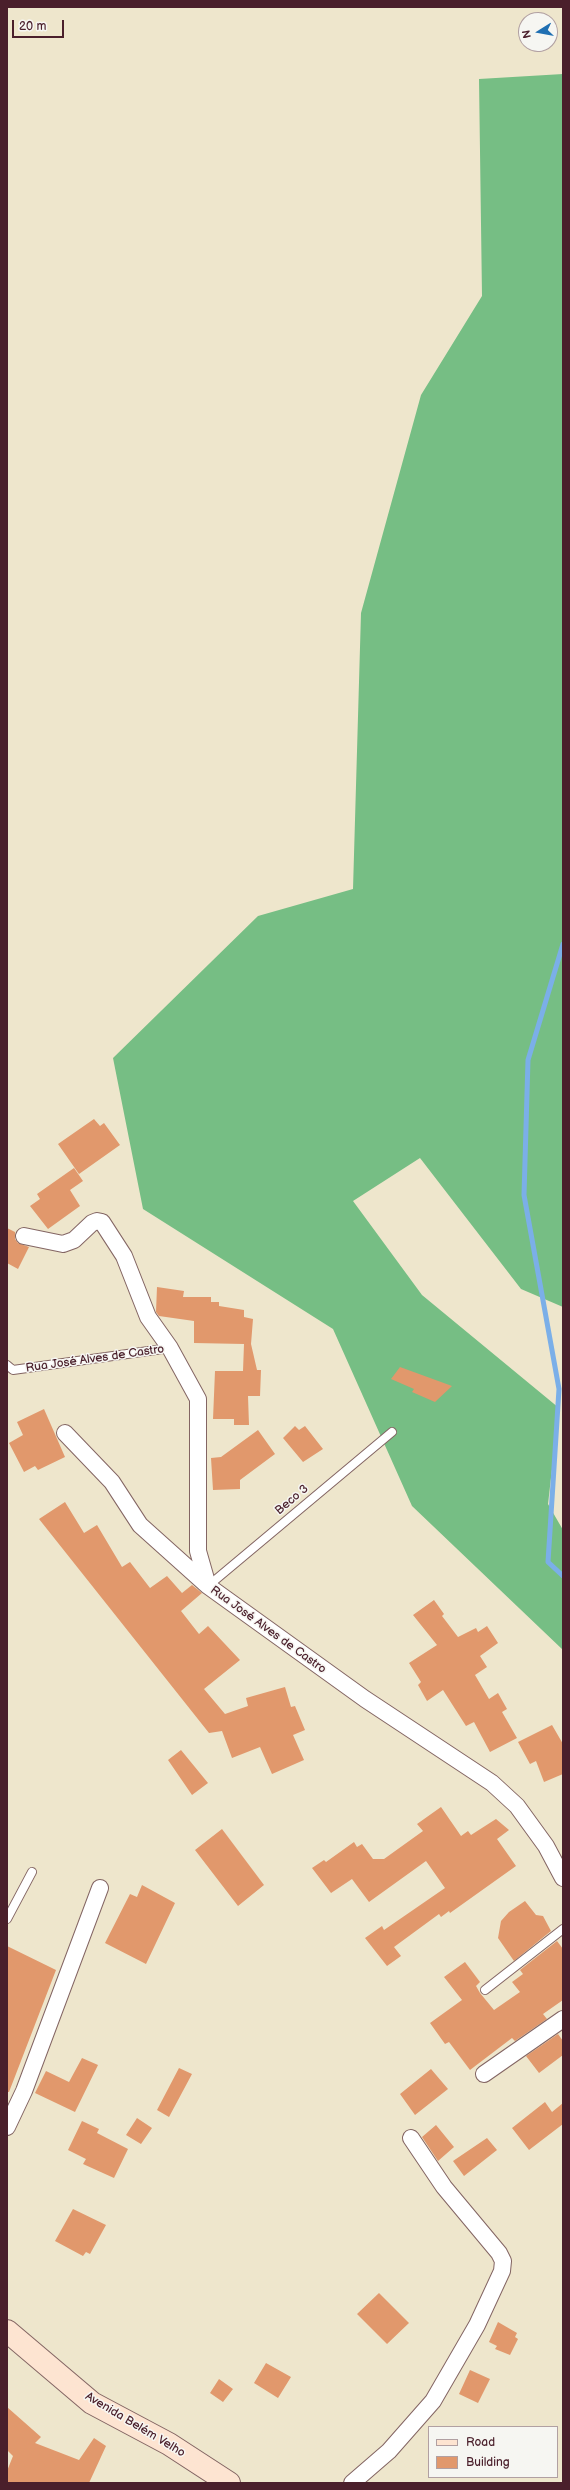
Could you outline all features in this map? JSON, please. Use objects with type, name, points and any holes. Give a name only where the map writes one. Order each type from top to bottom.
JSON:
[{"type":"main road","name":"Avenida Belém Velho","points":[[7,2331],[92,2402],[169,2444],[229,2483]]},
{"type":"street","points":[[24,1236],[62,1244],[74,1240],[92,1223],[102,1222],[124,1256],[148,1317],[170,1348]]},
{"type":"street","name":"Rua José Alves de Castro","points":[[170,1348],[198,1399],[198,1551],[208,1586],[365,1699],[492,1783],[517,1806],[546,1846],[563,1878]]},
{"type":"street","points":[[65,1433],[112,1482],[140,1525],[208,1586]]},
{"type":"street","points":[[7,2127],[24,2091],[100,1888]]},
{"type":"street","points":[[484,2074],[563,2019]]},
{"type":"street","points":[[352,2483],[389,2451],[433,2400],[477,2325],[502,2271],[503,2261],[499,2253],[444,2187],[411,2138]]},
{"type":"lane","name":"Rua José Alves de Castro","points":[[7,1365],[13,1370],[170,1348]]},
{"type":"lane","name":"Beco 3","points":[[208,1586],[392,1432]]},
{"type":"lane","points":[[7,1920],[32,1872]]},
{"type":"lane","points":[[484,1990],[563,1929]]},
{"type":"green space","points":[[563,74],[563,1307],[521,1289],[420,1158],[353,1201],[422,1295],[559,1408],[548,1504],[563,1530],[563,1650],[412,1506],[333,1329],[143,1209],[113,1058],[258,916],[353,889],[361,613],[421,395],[482,296],[479,79]]},
{"type":"building","points":[[94,1119],[100,1126],[104,1123],[120,1145],[79,1174],[58,1144]]},
{"type":"building","points":[[74,1168],[83,1181],[70,1190],[80,1206],[48,1229],[30,1206],[40,1199],[37,1194]]},
{"type":"building","points":[[7,1228],[15,1232],[15,1239],[18,1243],[29,1247],[18,1269],[7,1263]]},
{"type":"building","points":[[157,1287],[184,1291],[183,1297],[211,1297],[211,1302],[219,1302],[219,1306],[244,1310],[244,1317],[253,1319],[251,1344],[257,1370],[261,1370],[260,1396],[248,1396],[249,1425],[234,1425],[234,1419],[213,1419],[215,1371],[243,1371],[244,1344],[194,1343],[194,1321],[159,1316],[156,1312]]},
{"type":"building","points":[[400,1367],[452,1386],[435,1402],[412,1392],[414,1389],[391,1379]]},
{"type":"building","points":[[44,1409],[65,1457],[38,1470],[35,1466],[24,1472],[9,1443],[23,1435],[17,1422]]},
{"type":"building","points":[[295,1426],[299,1430],[305,1426],[323,1449],[303,1462],[283,1438]]},
{"type":"building","points":[[258,1430],[275,1454],[240,1480],[240,1489],[213,1490],[211,1458],[221,1457]]},
{"type":"building","points":[[65,1502],[84,1533],[97,1525],[122,1567],[130,1562],[150,1588],[167,1576],[182,1593],[192,1585],[202,1593],[181,1611],[199,1634],[208,1626],[240,1660],[204,1689],[225,1714],[248,1706],[246,1698],[285,1687],[291,1707],[295,1706],[305,1730],[293,1735],[304,1760],[272,1774],[260,1747],[232,1758],[222,1731],[209,1733],[39,1519]]},
{"type":"building","points":[[434,1600],[444,1614],[442,1616],[458,1637],[476,1628],[478,1632],[487,1626],[498,1643],[480,1656],[487,1667],[475,1675],[489,1699],[498,1693],[507,1709],[502,1712],[517,1738],[490,1752],[474,1722],[466,1726],[443,1690],[427,1701],[418,1685],[421,1682],[409,1663],[437,1645],[413,1615]]},
{"type":"building","points":[[552,1725],[563,1744],[563,1774],[544,1782],[536,1761],[530,1764],[518,1742]]},
{"type":"building","points":[[181,1750],[208,1783],[192,1795],[168,1760]]},
{"type":"building","points":[[441,1807],[461,1836],[468,1831],[471,1835],[496,1819],[509,1830],[497,1839],[516,1866],[450,1913],[449,1911],[441,1917],[439,1914],[394,1947],[401,1956],[387,1966],[365,1938],[382,1926],[384,1930],[445,1888],[426,1861],[369,1902],[352,1879],[331,1893],[312,1868],[324,1860],[326,1862],[354,1842],[357,1847],[362,1844],[373,1859],[384,1859],[423,1831],[417,1824]]},
{"type":"building","points":[[222,1829],[264,1885],[238,1906],[195,1850]]},
{"type":"building","points":[[142,1885],[175,1903],[146,1964],[105,1943],[130,1894],[137,1897]]},
{"type":"building","points":[[525,1901],[536,1915],[543,1916],[551,1931],[514,1961],[498,1938],[501,1921],[509,1912]]},
{"type":"building","points":[[557,1941],[563,1949],[563,2000],[543,2014],[547,2019],[515,2041],[512,2038],[470,2070],[449,2042],[445,2044],[430,2023],[462,2000],[444,1977],[465,1962],[480,1982],[476,1986],[480,1993],[494,2010],[520,1992],[512,1982],[523,1974],[520,1970]]},
{"type":"building","points":[[7,1946],[56,1970],[9,2092],[7,2092]]},
{"type":"building","points":[[558,2034],[563,2041],[563,2055],[539,2073],[526,2056]]},
{"type":"building","points":[[82,2058],[98,2065],[75,2112],[35,2093],[46,2071],[69,2082]]},
{"type":"building","points":[[179,2068],[192,2074],[169,2117],[157,2110]]},
{"type":"building","points":[[431,2069],[448,2089],[415,2115],[400,2094]]},
{"type":"building","points":[[545,2102],[552,2112],[563,2103],[563,2124],[529,2150],[512,2128]]},
{"type":"building","points":[[137,2118],[152,2128],[141,2144],[126,2135]]},
{"type":"building","points":[[82,2121],[99,2129],[97,2133],[128,2149],[114,2178],[83,2164],[86,2159],[68,2150]]},
{"type":"building","points":[[436,2125],[454,2147],[438,2161],[422,2137]]},
{"type":"building","points":[[487,2138],[497,2150],[464,2176],[453,2161]]},
{"type":"building","points":[[73,2209],[106,2225],[90,2254],[86,2252],[83,2256],[55,2241]]},
{"type":"building","points":[[379,2293],[409,2323],[387,2344],[357,2314]]},
{"type":"building","points":[[498,2322],[517,2333],[515,2337],[518,2339],[510,2355],[495,2349],[497,2346],[489,2342]]},
{"type":"building","points":[[266,2363],[291,2377],[278,2398],[254,2383]]},
{"type":"building","points":[[470,2370],[490,2379],[478,2403],[459,2394]]},
{"type":"building","points":[[219,2379],[233,2389],[223,2402],[210,2393]]},
{"type":"building","points":[[7,2407],[41,2437],[35,2443],[79,2460],[94,2438],[106,2446],[89,2483],[7,2483],[7,2471],[13,2456],[7,2450]]},
{"type":"waterway","points":[[563,944],[528,1060],[524,1195],[559,1389],[548,1562],[563,1576]]}]
